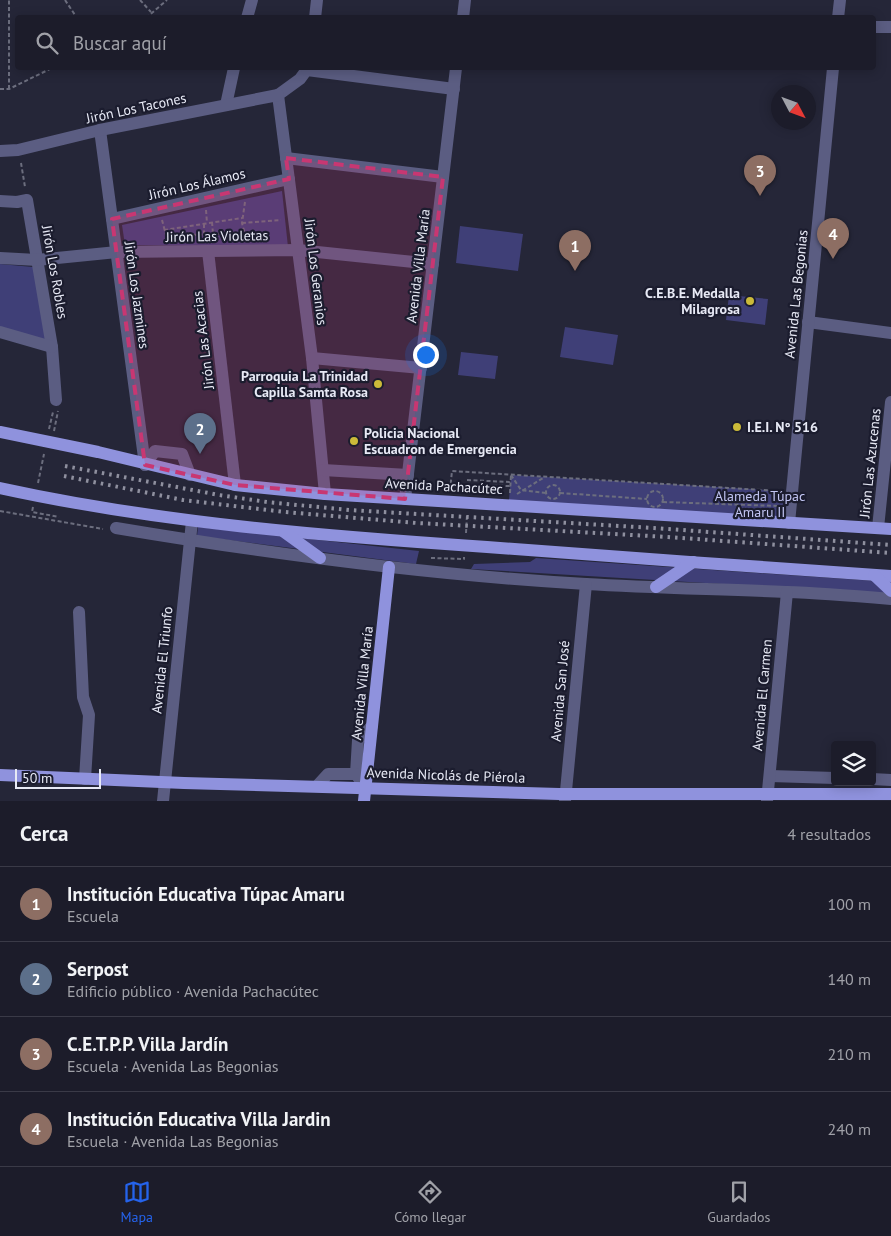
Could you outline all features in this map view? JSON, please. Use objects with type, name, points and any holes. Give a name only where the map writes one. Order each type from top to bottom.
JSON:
[{"type":"main road","name":"Avenida Pachacútec","points":[[0,432],[98,452],[235,485],[325,494],[885,528]]},
{"type":"main road","points":[[0,488],[100,507],[284,532],[891,576]]},
{"type":"main road","points":[[284,532],[320,558]]},
{"type":"main road","points":[[656,587],[693,562]]},
{"type":"main road","name":"Avenida Villa María","points":[[364,801],[389,567]]},
{"type":"main road","points":[[874,575],[891,590]]},
{"type":"main road","name":"Avenida Nicolás de Piérola","points":[[0,776],[365,787],[565,797],[768,798],[891,794]]},
{"type":"street","points":[[248,15],[252,0]]},
{"type":"street","points":[[315,15],[317,0]]},
{"type":"street","points":[[463,15],[464,0]]},
{"type":"street","points":[[838,15],[840,0]]},
{"type":"street","points":[[876,27],[891,27]]},
{"type":"street","points":[[226,105],[234,70]]},
{"type":"street","points":[[278,95],[300,79],[307,70]]},
{"type":"street","points":[[315,70],[454,89]]},
{"type":"street","name":"Avenida Villa María","points":[[405,499],[456,70]]},
{"type":"street","name":"Avenida Las Begonias","points":[[789,523],[833,70]]},
{"type":"street","name":"Jirón Los Tacones","points":[[0,151],[18,150],[100,130],[278,95]]},
{"type":"street","name":"Jirón Los Geranios","points":[[278,95],[312,358],[325,494]]},
{"type":"street","name":"Jirón Los Jazmines","points":[[100,130],[145,464]]},
{"type":"street","points":[[286,158],[443,177]]},
{"type":"street","name":"Jirón Los Álamos","points":[[112,219],[288,179]]},
{"type":"street","points":[[0,201],[17,202],[27,200]]},
{"type":"street","name":"Jirón Los Robles","points":[[27,200],[52,347],[56,400]]},
{"type":"street","name":"Jirón Las Violetas","points":[[0,258],[37,260],[116,252],[298,250],[433,264]]},
{"type":"street","name":"Jirón Las Acacias","points":[[208,251],[235,485]]},
{"type":"street","points":[[808,322],[891,334]]},
{"type":"street","points":[[0,332],[52,347]]},
{"type":"street","points":[[312,358],[421,368]]},
{"type":"street","name":"Jirón Las Azucenas","points":[[885,528],[891,402]]},
{"type":"street","points":[[145,464],[154,451],[182,454],[190,475]]},
{"type":"street","points":[[323,470],[408,475]]},
{"type":"street","name":"Avenida El Triunfo","points":[[163,801],[192,521]]},
{"type":"street","points":[[116,528],[190,541],[389,567],[586,584],[891,598]]},
{"type":"street","name":"Avenida San José","points":[[565,797],[586,584]]},
{"type":"street","name":"Avenida El Carmen","points":[[768,798],[787,592]]},
{"type":"street","points":[[79,612],[83,697],[89,715],[85,779]]},
{"type":"street","points":[[365,787],[356,774],[358,740],[372,726]]},
{"type":"street","points":[[317,786],[328,774],[356,774]]},
{"type":"street","points":[[770,776],[831,778]]},
{"type":"street","points":[[876,779],[891,780]]},
{"type":"path","points":[[9,0],[9,89]]},
{"type":"path","points":[[65,0],[75,15]]},
{"type":"path","points":[[140,0],[151,12]]},
{"type":"path","points":[[148,15],[167,0]]},
{"type":"path","points":[[0,89],[9,89],[48,70]]},
{"type":"path","points":[[18,150],[27,200]]},
{"type":"path","points":[[237,202],[245,200],[242,223],[244,233],[250,245]]},
{"type":"path","points":[[161,218],[166,236],[244,233]]},
{"type":"path","points":[[164,230],[242,218]]},
{"type":"path","points":[[242,223],[284,219]]},
{"type":"path","points":[[212,222],[213,234]]},
{"type":"path","points":[[204,224],[204,234]]},
{"type":"path","points":[[54,433],[59,406],[56,400]]},
{"type":"path","points":[[48,434],[56,400]]},
{"type":"path","points":[[37,486],[45,449]]},
{"type":"path","points":[[450,495],[452,471],[784,492]]},
{"type":"path","points":[[511,475],[521,490],[546,493],[552,499],[556,499],[560,493],[558,486],[553,485],[547,488],[546,493]]},
{"type":"path","points":[[509,500],[511,475]]},
{"type":"path","points":[[515,495],[544,477]]},
{"type":"path","points":[[553,485],[554,478]]},
{"type":"path","points":[[467,480],[509,482],[509,486],[470,485],[469,494]]},
{"type":"path","points":[[656,484],[656,491]]},
{"type":"path","points":[[646,500],[648,494],[656,491]]},
{"type":"path","points":[[656,491],[661,494],[663,502]]},
{"type":"path","points":[[560,493],[646,500]]},
{"type":"path","points":[[646,500],[650,506],[655,508],[663,502],[782,506]]},
{"type":"path","points":[[34,504],[32,512],[59,516]]},
{"type":"path","points":[[0,511],[97,529],[116,528]]},
{"type":"path","points":[[466,540],[468,512]]},
{"type":"path","points":[[424,558],[464,559],[465,550]]},
{"type":"highlighted area","points":[[286,158],[443,177],[405,499],[235,485],[145,465],[112,219],[289,179]]},
{"type":"green space","points":[[282,191],[288,247],[125,245],[122,225]]},
{"type":"green space","points":[[460,226],[523,234],[518,271],[456,263]]},
{"type":"green space","points":[[0,264],[33,267],[47,341],[0,327]]},
{"type":"green space","points":[[729,295],[768,299],[765,325],[726,320]]},
{"type":"green space","points":[[565,327],[618,335],[613,365],[560,357]]},
{"type":"green space","points":[[461,352],[498,356],[495,379],[458,375]]},
{"type":"green space","name":"Alameda Túpac Amaru II","points":[[511,475],[784,491],[782,519],[509,500]]},
{"type":"green space","points":[[198,527],[419,551],[416,564],[197,536]]},
{"type":"green space","points":[[536,558],[891,582],[891,594],[471,569],[474,564],[530,562]]},
{"type":"railway","points":[[65,466],[219,495],[349,510],[654,528],[891,545]]},
{"type":"railway","points":[[64,476],[183,500],[285,512],[417,523],[668,537],[891,553]]},
{"type":"place","name":"C.E.T.P.P. Villa Jardín","points":[[760,196]]},
{"type":"place","name":"Institución Educativa Villa Jardin","points":[[833,259]]},
{"type":"place","name":"Institución Educativa Túpac Amaru","points":[[575,271]]},
{"type":"place","name":"C.E.B.E. Medalla Milagrosa","points":[[750,301]]},
{"type":"place","name":"Parroquia La Trinidad Capilla Samta Rosa","points":[[378,384]]},
{"type":"place","name":"I.E.I. N° 516","points":[[737,427]]},
{"type":"place","name":"Policia Nacional Escuadron de Emergencia","points":[[354,441]]},
{"type":"place","name":"Serpost","points":[[200,454]]}]
